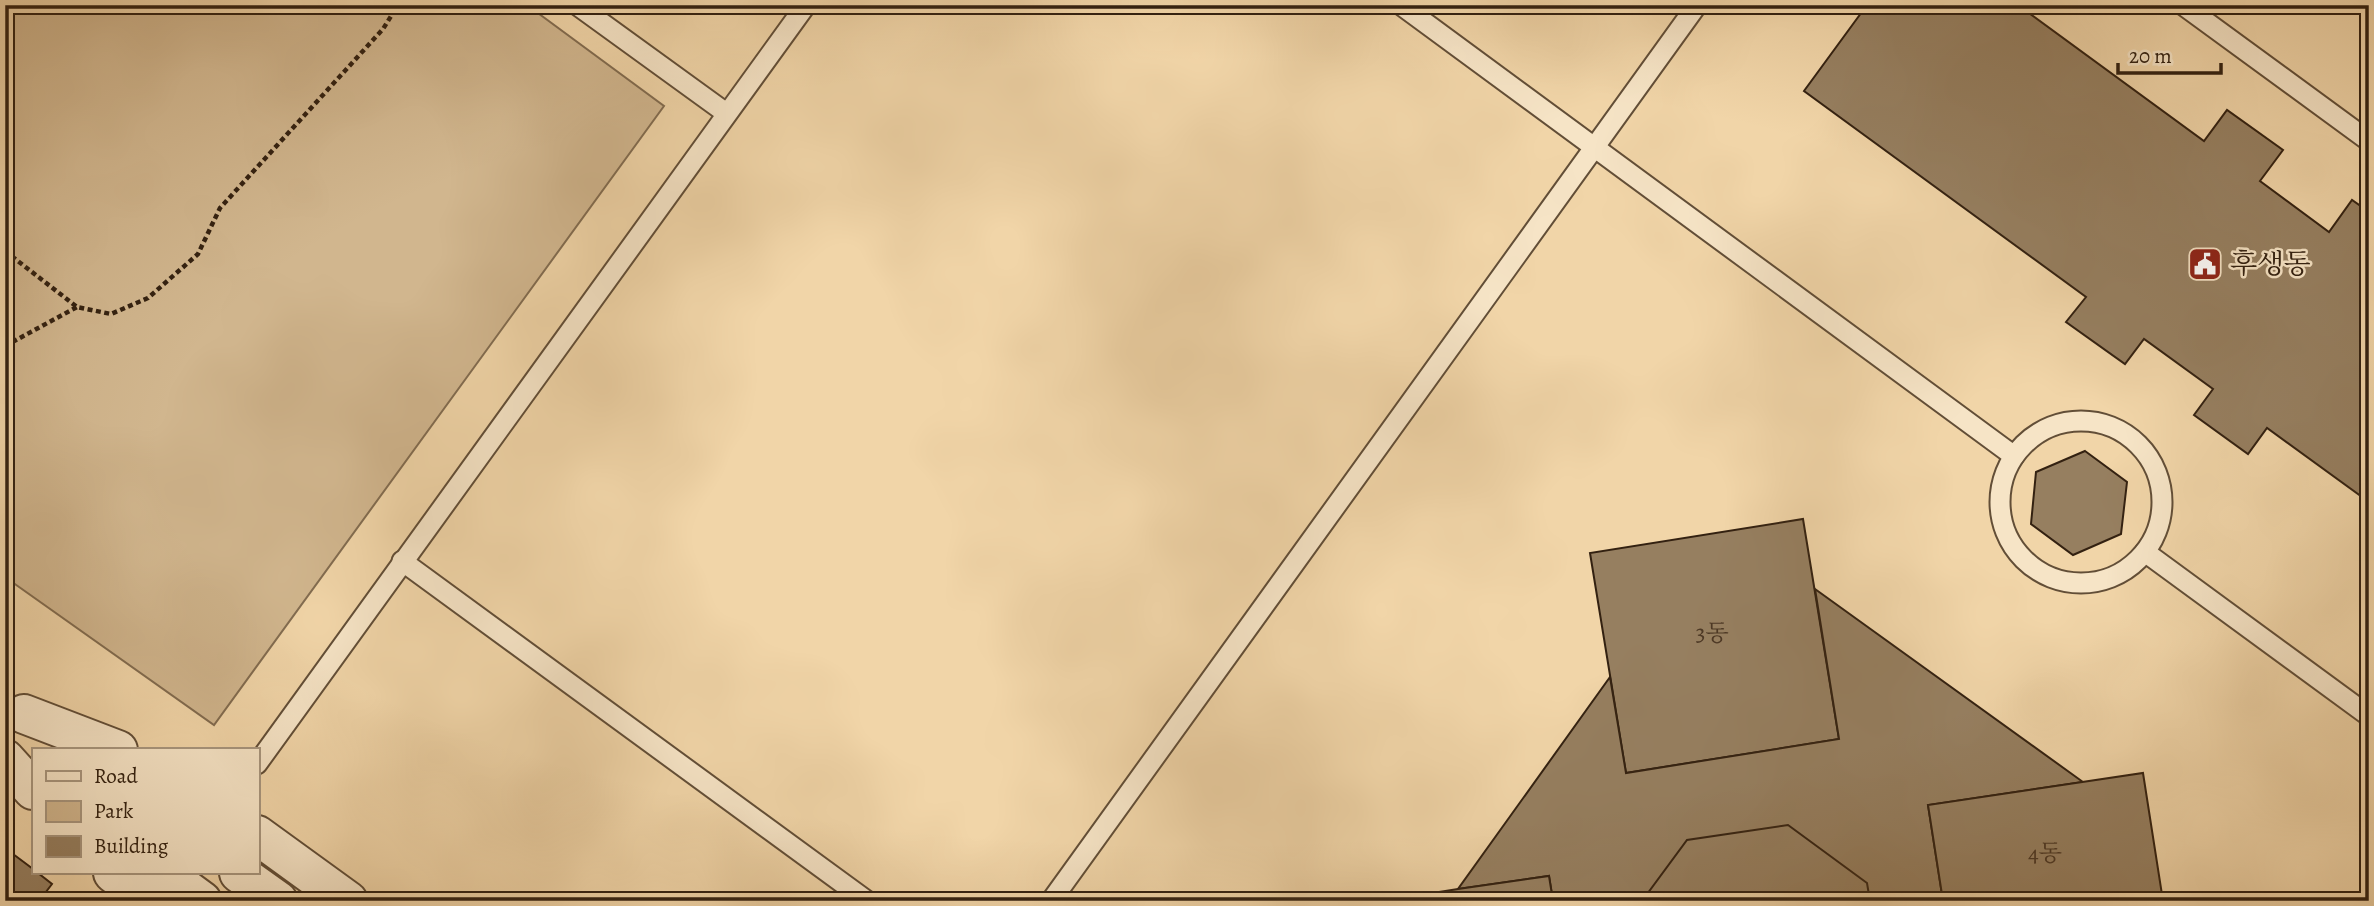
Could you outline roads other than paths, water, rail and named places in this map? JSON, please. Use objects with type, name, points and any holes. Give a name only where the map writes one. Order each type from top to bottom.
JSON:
[{"type":"street","points":[[15,707],[69,748]]},
{"type":"street","points":[[15,707],[113,748]]},
{"type":"street","points":[[5,758],[32,776]]},
{"type":"street","points":[[5,758],[32,789]]},
{"type":"street","points":[[259,836],[348,901]]},
{"type":"street","points":[[114,874],[150,901]]},
{"type":"street","points":[[165,874],[202,901]]},
{"type":"street","points":[[240,874],[278,901]]},
{"type":"lane","points":[[577,5],[726,113]]},
{"type":"lane","points":[[259,761],[806,5]]},
{"type":"lane","points":[[1401,5],[2014,456]]},
{"type":"lane","points":[[1051,901],[1697,5]]},
{"type":"lane","points":[[2183,5],[2369,141]]},
{"type":"lane","points":[[2080,421],[2107,425],[2131,438],[2150,458],[2161,483],[2163,510],[2155,537],[2140,559],[2121,574],[2099,582],[2075,584],[2052,578],[2031,567],[2015,550],[2004,528],[1999,505],[2002,482],[2014,456],[2029,439],[2053,426],[2080,421]]},
{"type":"lane","points":[[2145,552],[2369,716]]},
{"type":"lane","points":[[402,561],[867,901]]},
{"type":"place","name":"후생동","points":[[2205,264]]}]
